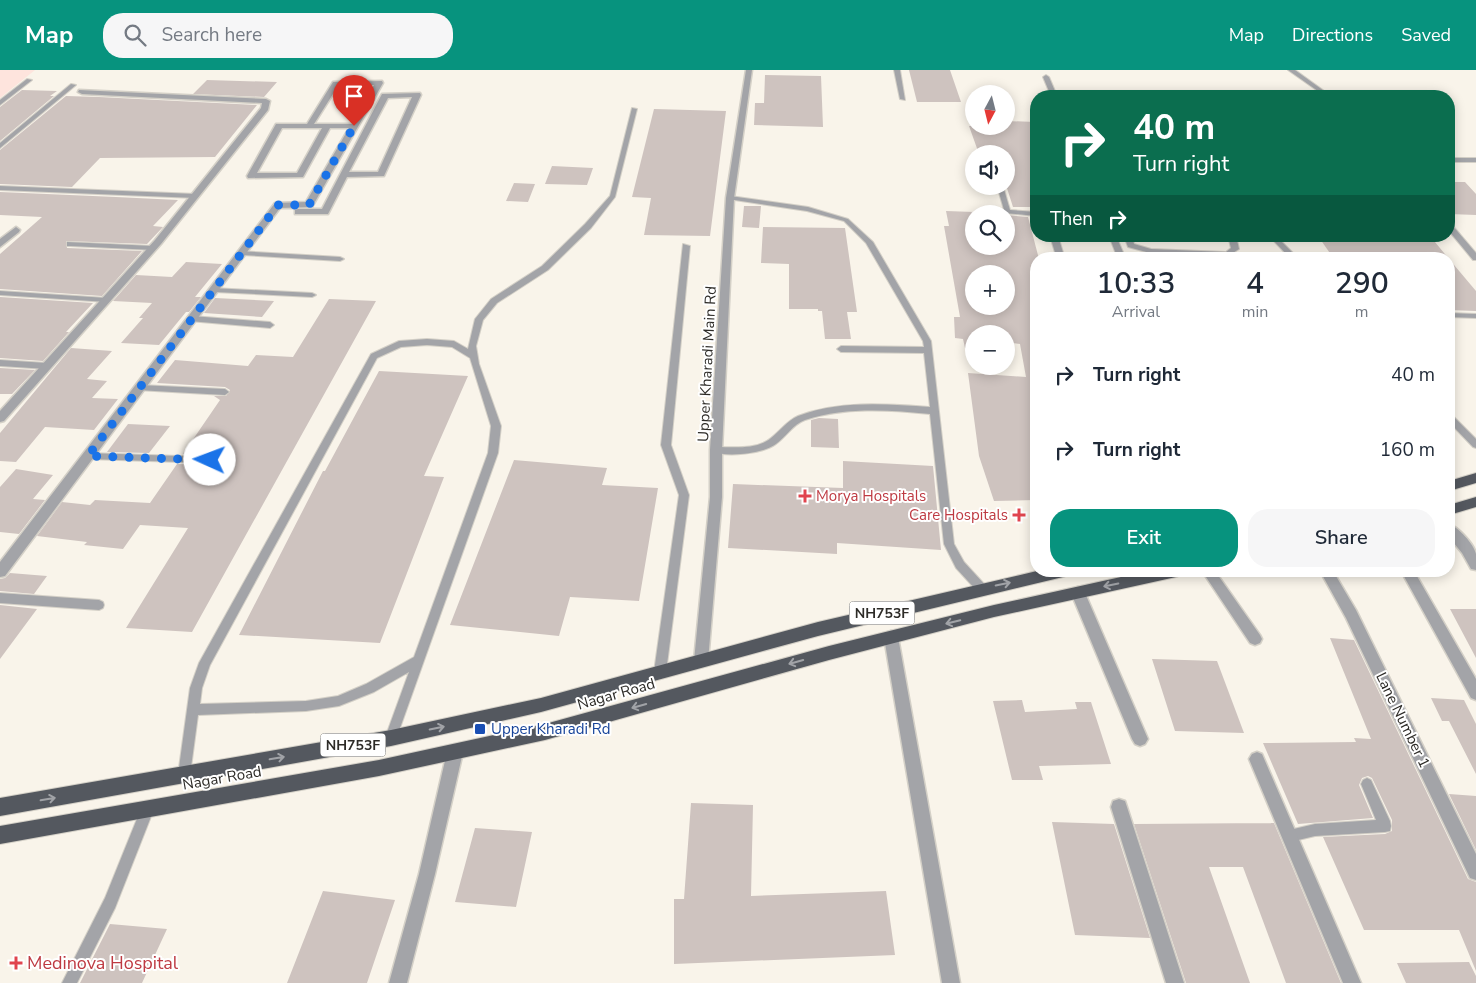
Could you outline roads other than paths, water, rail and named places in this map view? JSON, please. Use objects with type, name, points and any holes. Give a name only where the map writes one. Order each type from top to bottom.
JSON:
[{"type":"highway","points":[[1455,484],[1476,478]]},
{"type":"highway","points":[[1455,508],[1476,502]]},
{"type":"highway","name":"Nagar Road","points":[[0,808],[391,738],[541,705],[818,629],[1036,577]]},
{"type":"highway","name":"Nagar Road","points":[[0,835],[379,768],[545,732],[891,637],[1148,577]]},
{"type":"street","name":"Upper Kharadi Main Rd","points":[[701,661],[716,497],[716,450],[730,198],[749,70]]},
{"type":"street","points":[[0,572],[278,205],[309,205],[379,83],[336,84],[309,126]]},
{"type":"street","points":[[0,418],[153,248],[265,108],[266,101],[82,92]]},
{"type":"street","points":[[273,212],[325,212],[344,175],[386,96],[417,95],[381,174],[344,175]]},
{"type":"street","points":[[327,126],[300,175],[251,176],[279,126],[309,126],[327,126],[354,126]]},
{"type":"street","points":[[0,244],[16,230]]},
{"type":"street","points":[[1455,536],[1467,549],[1476,565]]},
{"type":"street","points":[[1212,577],[1255,639]]},
{"type":"street","name":"Lane Number 1","points":[[1329,577],[1351,614],[1476,872]]},
{"type":"street","points":[[1410,577],[1476,693]]},
{"type":"street","points":[[1078,592],[1140,739]]},
{"type":"street","points":[[891,637],[952,983]]},
{"type":"street","points":[[398,983],[427,874],[455,752]]},
{"type":"street","points":[[1257,759],[1352,983]]},
{"type":"street","points":[[1120,807],[1175,983]]},
{"type":"lane","points":[[897,70],[903,99]]},
{"type":"lane","points":[[1292,70],[1320,90]]},
{"type":"lane","points":[[1046,77],[1051,90]]},
{"type":"lane","points":[[0,103],[29,80]]},
{"type":"lane","points":[[0,146],[73,86]]},
{"type":"lane","points":[[391,738],[492,453],[496,426],[472,346],[479,319],[494,301],[545,268],[588,226],[613,196],[634,109]]},
{"type":"lane","points":[[1455,160],[1476,160]]},
{"type":"lane","points":[[0,188],[196,196]]},
{"type":"lane","points":[[1002,195],[1007,212],[1030,214]]},
{"type":"lane","points":[[730,198],[808,209],[846,220],[856,228],[876,254],[918,322],[927,341],[949,544],[960,565],[982,589]]},
{"type":"lane","points":[[1455,234],[1476,258]]},
{"type":"lane","points":[[1130,242],[1131,246],[1150,251],[1176,252]]},
{"type":"lane","points":[[1278,242],[1288,252]]},
{"type":"lane","points":[[70,244],[153,248]]},
{"type":"lane","points":[[660,672],[684,495],[666,445],[686,246]]},
{"type":"lane","points":[[242,253],[340,258]]},
{"type":"lane","points":[[215,290],[312,295]]},
{"type":"lane","points":[[0,293],[107,300]]},
{"type":"lane","points":[[1455,315],[1476,316]]},
{"type":"lane","points":[[192,319],[270,325]]},
{"type":"lane","points":[[184,775],[192,710],[196,688],[204,663],[374,356],[399,344],[427,342],[454,344],[474,356]]},
{"type":"lane","points":[[841,349],[928,350]]},
{"type":"lane","points":[[0,364],[46,366]]},
{"type":"lane","points":[[140,388],[225,392]]},
{"type":"lane","points":[[716,450],[744,450],[771,444],[800,418],[833,412],[880,406],[935,411]]},
{"type":"lane","points":[[1455,423],[1476,445]]},
{"type":"lane","points":[[88,456],[210,460]]},
{"type":"lane","points":[[0,598],[99,605]]},
{"type":"lane","points":[[192,710],[306,706],[339,701],[370,688],[419,660]]},
{"type":"lane","points":[[1290,836],[1315,830],[1385,826],[1367,784]]},
{"type":"lane","points":[[68,983],[110,903],[148,809]]},
{"type":"place","name":"Morya Hospitals","points":[[805,496]]},
{"type":"place","name":"Care Hospitals","points":[[1019,515]]},
{"type":"place","name":"Upper Kharadi Rd","points":[[480,729]]},
{"type":"place","name":"Medinova Hospital","points":[[16,963]]}]
